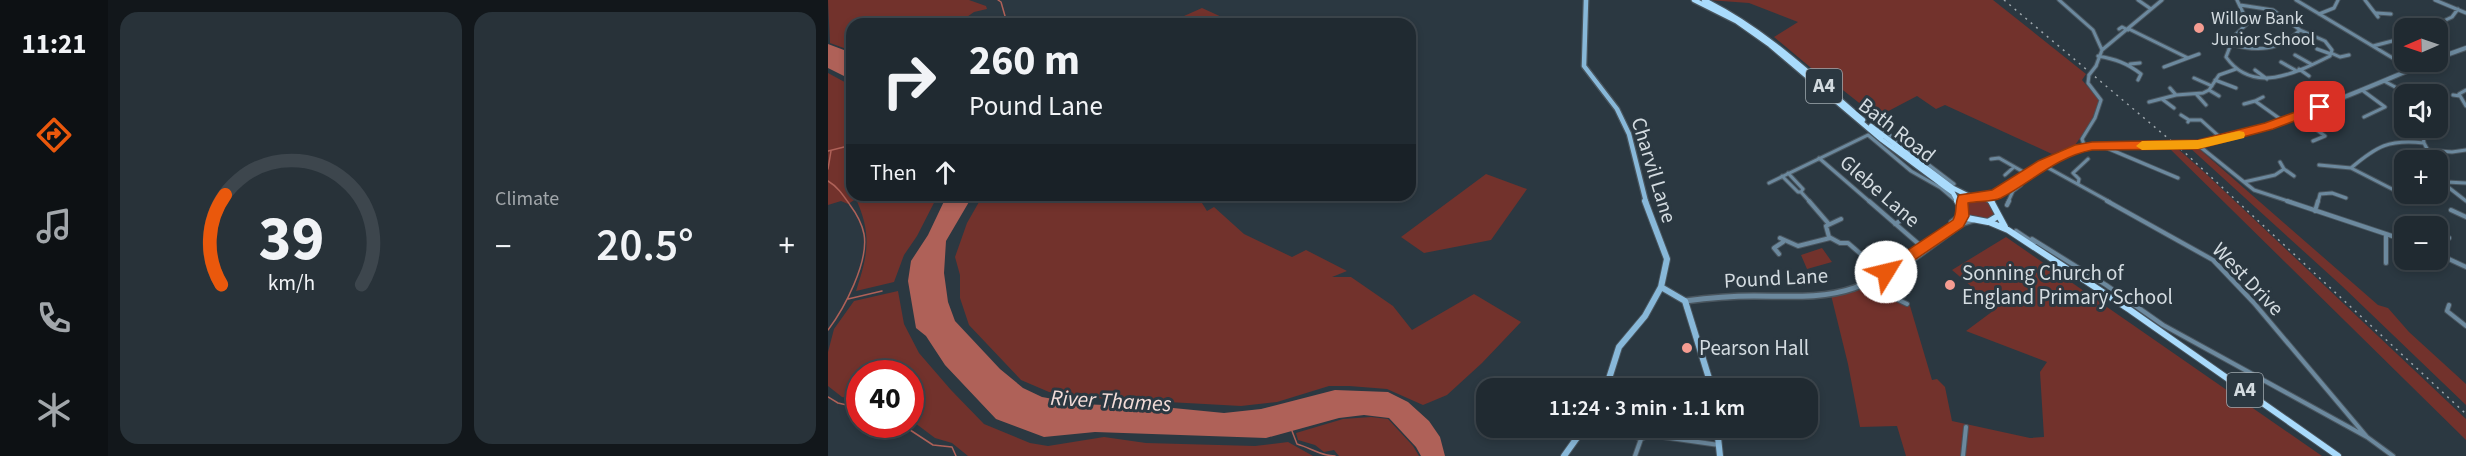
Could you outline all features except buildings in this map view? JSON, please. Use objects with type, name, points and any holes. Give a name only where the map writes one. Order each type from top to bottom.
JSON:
[{"type":"main road","name":"Charvil Lane","points":[[1586,0],[1583,63],[1588,73],[1617,109],[1629,134],[1642,192],[1667,259],[1661,287],[1646,315],[1619,346],[1609,378]]},
{"type":"main road","name":"Bath Road","points":[[1694,0],[1727,16],[1761,37],[1917,162],[1961,204]]},
{"type":"main road","name":"Bath Road","points":[[1704,0],[1766,36],[1862,119],[1917,162],[1956,190],[1969,196]]},
{"type":"main road","points":[[1969,196],[1984,197],[1995,204],[1998,216],[1989,222],[1973,220],[1963,213],[1961,204],[1963,198],[1969,196]]},
{"type":"main road","name":"A4","points":[[1998,216],[2008,230]]},
{"type":"main road","name":"A4","points":[[1989,222],[2008,230],[2154,323],[2338,456]]},
{"type":"main road","points":[[1661,287],[1680,296],[1685,302],[1709,378]]},
{"type":"main road","points":[[1564,456],[1577,438]]},
{"type":"main road","points":[[1718,438],[1719,456]]},
{"type":"street","points":[[2061,1],[2067,0]]},
{"type":"street","points":[[2138,0],[2151,9]]},
{"type":"street","points":[[2085,147],[2082,139],[2095,118],[2102,100],[2088,83],[2089,75],[2096,66],[2098,56],[2102,50],[2162,0]]},
{"type":"street","points":[[2237,0],[2248,21]]},
{"type":"street","points":[[2296,0],[2394,59]]},
{"type":"street","points":[[2318,14],[2334,8],[2338,0]]},
{"type":"street","points":[[2365,0],[2378,17]]},
{"type":"street","points":[[2435,0],[2466,13]]},
{"type":"street","points":[[2061,1],[2093,30],[2102,50]]},
{"type":"street","points":[[2240,5],[2273,10],[2300,30],[2325,40],[2332,50],[2331,54]]},
{"type":"street","points":[[2448,19],[2458,9]]},
{"type":"street","points":[[2375,13],[2391,14]]},
{"type":"street","points":[[2248,21],[2259,23]]},
{"type":"street","points":[[2248,21],[2245,27],[2234,36],[2226,57],[2229,63],[2254,79],[2268,80],[2287,74],[2331,54]]},
{"type":"street","points":[[2119,29],[2122,27],[2129,29],[2188,58]]},
{"type":"street","points":[[2231,44],[2248,49],[2264,49],[2286,40],[2300,30]]},
{"type":"street","points":[[2372,46],[2394,40]]},
{"type":"street","points":[[2448,54],[2466,48]]},
{"type":"street","points":[[2317,49],[2340,57],[2349,55]]},
{"type":"street","points":[[2167,67],[2198,54],[2191,52]]},
{"type":"street","points":[[2295,55],[2311,64]]},
{"type":"street","points":[[2098,56],[2120,59],[2141,75],[2138,80]]},
{"type":"street","points":[[2173,59],[2178,62]]},
{"type":"street","points":[[2280,62],[2309,76]]},
{"type":"street","points":[[2129,65],[2140,63]]},
{"type":"street","points":[[2149,102],[2161,98],[2170,100],[2176,95],[2197,95],[2209,90],[2219,75],[2237,69]]},
{"type":"street","points":[[2255,70],[2268,80]]},
{"type":"street","points":[[1984,197],[1995,195],[2043,164],[2075,149],[2102,146],[2198,145],[2284,122],[2404,72]]},
{"type":"street","points":[[2194,78],[2212,86]]},
{"type":"street","points":[[2215,80],[2236,88]]},
{"type":"street","points":[[2384,81],[2394,86]]},
{"type":"street","points":[[2170,88],[2176,95]]},
{"type":"street","points":[[2209,90],[2219,96]]},
{"type":"street","points":[[2362,90],[2388,108],[2364,117]]},
{"type":"street","points":[[2460,96],[2466,90]]},
{"type":"street","points":[[2197,95],[2206,105]]},
{"type":"street","points":[[2453,95],[2460,96],[2466,105]]},
{"type":"street","points":[[2244,104],[2263,97]]},
{"type":"street","points":[[2161,98],[2174,108]]},
{"type":"street","points":[[2255,100],[2284,122]]},
{"type":"street","points":[[2181,115],[2188,121],[2201,120],[2223,139]]},
{"type":"street","points":[[2298,116],[2325,136],[2313,141]]},
{"type":"street","points":[[1879,121],[1880,127],[1917,162],[1954,184]]},
{"type":"street","points":[[1768,183],[1869,135],[1911,171],[1954,198],[1959,213],[1958,217],[1952,221],[1957,225],[1963,213]]},
{"type":"street","points":[[2423,138],[2426,150]]},
{"type":"street","points":[[2351,168],[2383,143],[2399,140],[2424,143]]},
{"type":"street","points":[[2198,145],[2243,182],[2268,197],[2394,237]]},
{"type":"street","points":[[2102,146],[2178,178]]},
{"type":"street","points":[[2448,152],[2466,150]]},
{"type":"street","points":[[1991,159],[2000,156],[2026,174]]},
{"type":"street","name":"Glebe Lane","points":[[1819,158],[1921,246]]},
{"type":"street","points":[[2078,184],[2079,179],[2073,173],[2088,159]]},
{"type":"street","points":[[2280,162],[2284,169],[2294,176]]},
{"type":"street","name":"West Drive","points":[[2043,164],[2214,260],[2254,303],[2367,437]]},
{"type":"street","points":[[2319,165],[2351,168],[2394,190]]},
{"type":"street","points":[[2005,173],[2014,167]]},
{"type":"street","points":[[2243,182],[2275,175],[2284,169]]},
{"type":"street","points":[[1788,173],[1828,223]]},
{"type":"street","points":[[1782,176],[1798,192],[1802,192]]},
{"type":"street","points":[[2007,205],[2013,191],[2021,185],[2020,178]]},
{"type":"street","points":[[2448,182],[2466,183]]},
{"type":"street","points":[[2448,187],[2466,201]]},
{"type":"street","points":[[2315,211],[2320,194],[2346,198]]},
{"type":"street","points":[[1995,195],[1995,204]]},
{"type":"street","points":[[2451,210],[2466,217]]},
{"type":"street","points":[[1895,224],[1906,217],[1911,223]]},
{"type":"street","points":[[1828,223],[1841,219]]},
{"type":"street","name":"Pound Lane","points":[[1685,302],[1716,297],[1821,294],[1850,289],[1869,283],[1921,246],[1957,225],[1973,220]]},
{"type":"street","points":[[1828,223],[1826,230],[1830,238],[1844,244],[1848,243],[1885,273],[1894,274],[1948,232]]},
{"type":"street","points":[[2016,231],[2037,245],[2043,246]]},
{"type":"street","points":[[2386,234],[2386,263]]},
{"type":"street","points":[[1779,254],[1773,247],[1781,240],[1793,245],[1810,246],[1830,238]]},
{"type":"street","points":[[2032,239],[2106,285],[2154,323],[2367,437],[2393,456]]},
{"type":"street","points":[[2448,258],[2466,268]]},
{"type":"street","points":[[1869,283],[1876,289],[1907,304]]},
{"type":"street","points":[[2449,305],[2447,311],[2466,326]]},
{"type":"street","points":[[1963,456],[1966,427]]},
{"type":"street","points":[[1635,456],[1641,439],[1648,435],[1719,445]]},
{"type":"shaded area","points":[[828,0],[969,0],[986,6],[987,9],[974,12],[966,18],[846,18],[846,49],[830,43]]},
{"type":"shaded area","points":[[1708,0],[1993,0],[2086,74],[2082,80],[2100,101],[2089,126],[2075,145],[2052,154],[1945,105],[1936,109],[1917,96],[1877,117],[1839,87],[1835,88],[1774,37],[1798,22],[1749,3]]},
{"type":"shaded area","points":[[1202,8],[1224,18],[1180,18]]},
{"type":"shaded area","points":[[828,44],[846,51],[846,77],[828,68]]},
{"type":"shaded area","points":[[828,73],[846,83],[846,201],[853,201],[848,204],[841,201],[828,205]]},
{"type":"shaded area","points":[[2189,147],[2197,147],[2378,305],[2388,308],[2409,332],[2466,384],[2466,405],[2343,287]]},
{"type":"shaded area","points":[[2169,148],[2177,148],[2204,172],[2466,419],[2466,440]]},
{"type":"shaded area","points":[[1486,174],[1527,189],[1491,240],[1424,253],[1401,237]]},
{"type":"shaded area","points":[[1972,198],[1989,201],[1995,216],[1988,220],[1970,217],[1964,203],[1965,200]]},
{"type":"shaded area","points":[[857,201],[935,201],[917,236],[904,255],[894,282],[856,291],[866,245],[861,212]]},
{"type":"shaded area","points":[[944,201],[969,201],[946,241],[944,273],[948,302],[955,321],[1000,369],[1023,388],[1042,397],[1081,404],[1224,413],[1261,409],[1335,390],[1388,392],[1408,402],[1429,421],[1440,437],[1445,456],[1421,456],[1416,447],[1389,418],[1364,415],[1339,418],[1266,438],[1095,432],[1044,437],[996,419],[945,365],[926,336],[916,328],[908,281],[911,261],[928,235]]},
{"type":"shaded area","points":[[980,201],[1201,201],[1207,211],[1214,207],[1244,234],[1292,257],[1306,250],[1347,271],[1332,277],[1351,277],[1393,306],[1412,330],[1474,294],[1521,322],[1447,395],[1423,405],[1387,389],[1349,386],[1329,386],[1277,402],[1241,406],[1095,398],[1049,392],[1021,380],[969,325],[960,298],[960,275],[955,257],[967,223]]},
{"type":"shaded area","points":[[2006,237],[2322,456],[1906,456],[1897,426],[1860,427],[1831,295],[1867,287],[1910,306],[1932,380],[1937,379],[1945,387],[1952,421],[2030,438],[2044,437],[2040,372],[2047,362],[1966,331],[1997,308],[1952,270]]},
{"type":"shaded area","points":[[1822,248],[1832,262],[1807,269],[1801,255]]},
{"type":"shaded area","points":[[898,291],[904,324],[919,353],[951,390],[984,424],[1030,443],[1048,446],[1104,437],[1146,443],[1255,446],[1288,442],[1313,456],[968,456],[952,443],[935,438],[924,430],[924,360],[846,360],[846,398],[828,386],[828,352],[834,329],[854,301]]},
{"type":"shaded area","points":[[1371,417],[1388,419],[1413,446],[1419,456],[1339,456],[1334,450],[1324,452],[1315,445],[1298,440],[1296,433],[1343,419]]},
{"type":"waterway","points":[[998,0],[1001,2],[1006,18]]},
{"type":"waterway","points":[[828,151],[846,146]]},
{"type":"waterway","points":[[828,169],[831,151]]},
{"type":"waterway","points":[[828,181],[846,200]]},
{"type":"waterway","points":[[828,330],[854,285],[865,245],[863,230],[857,215],[847,201]]},
{"type":"waterway","points":[[848,299],[882,291]]},
{"type":"waterway","points":[[828,397],[846,405]]},
{"type":"waterway","points":[[1292,431],[1297,444],[1335,456]]},
{"type":"waterway","points":[[922,438],[933,445],[952,447],[956,456]]},
{"type":"railway","points":[[2004,0],[2182,150],[2466,414]]},
{"type":"slow traffic","points":[[2142,146],[2198,145],[2239,135]]},
{"type":"place","name":"Willow Bank Junior School","points":[[2199,28]]},
{"type":"place","name":"Sonning Church of England Primary School","points":[[1950,285]]},
{"type":"place","name":"Pearson Hall","points":[[1687,348]]},
{"type":"route","points":[[1886,272],[1921,246],[1958,223],[1963,216],[1961,202],[1963,198],[1995,195],[2043,164],[2075,149],[2092,146],[2198,145],[2268,127],[2320,107]]},
{"type":"water label","name":"River Thames","points":[[1111,401]]}]
